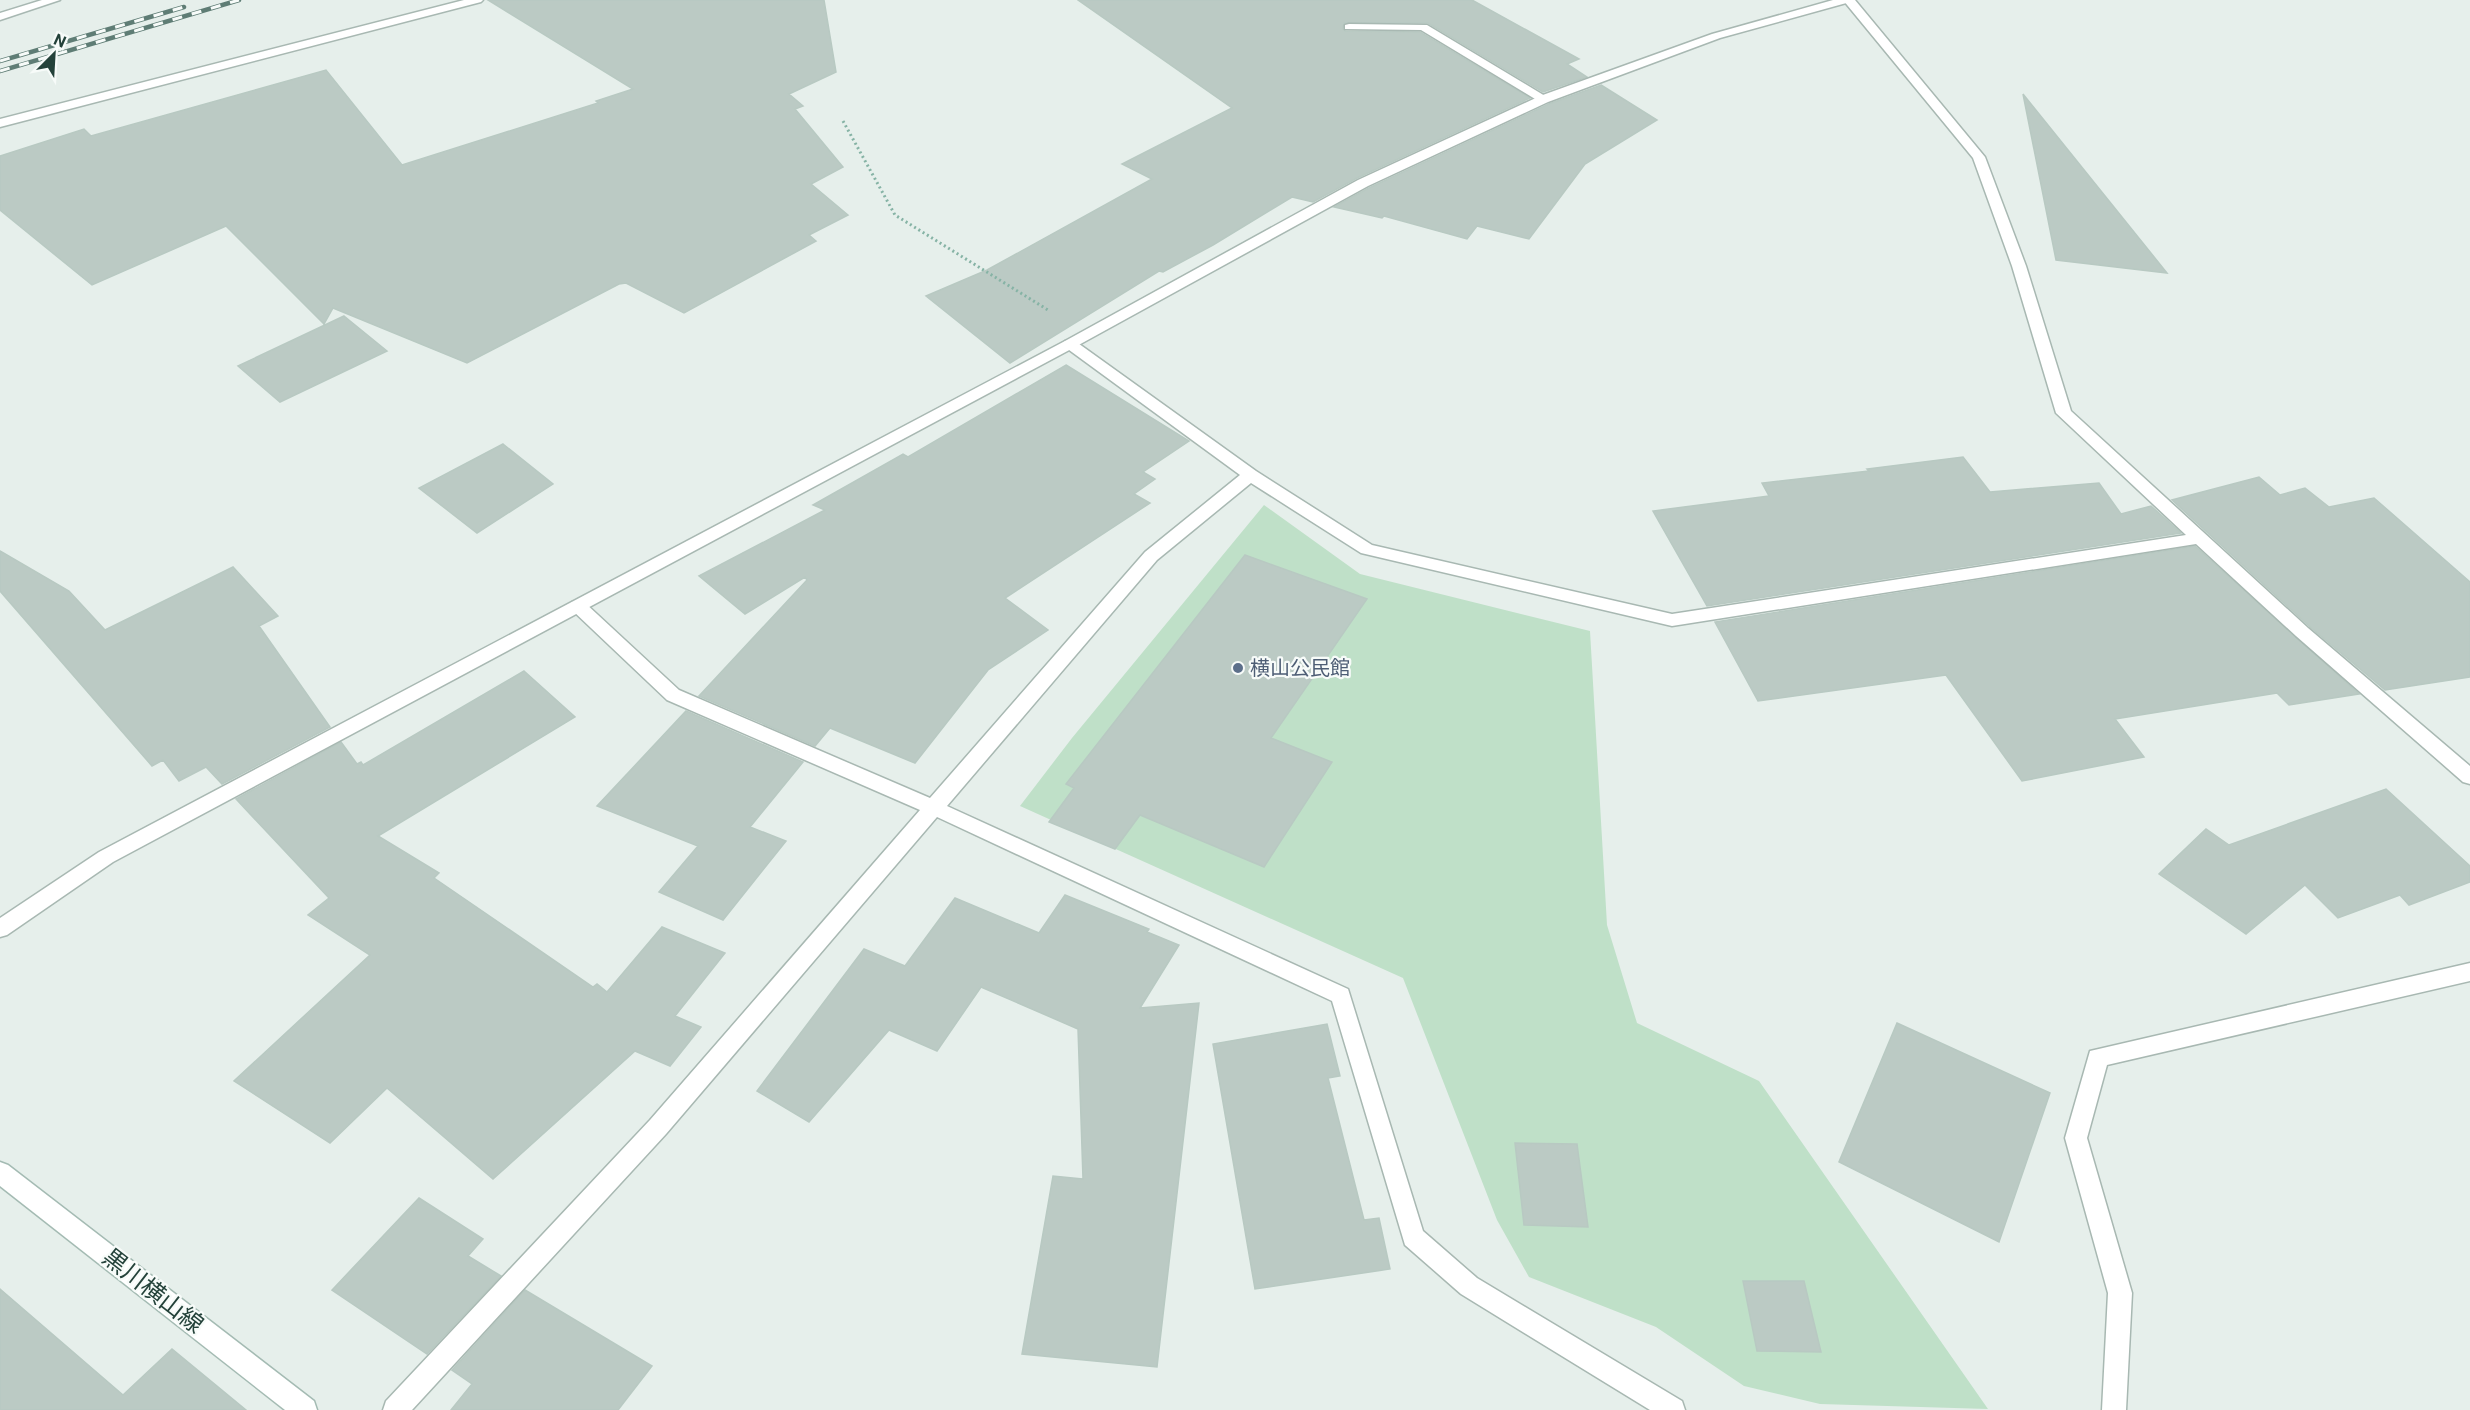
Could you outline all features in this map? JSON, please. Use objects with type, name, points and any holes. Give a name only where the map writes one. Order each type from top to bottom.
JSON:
[{"type":"street","points":[[0,17],[54,0]]},
{"type":"street","points":[[0,123],[477,0]]},
{"type":"street","points":[[0,929],[106,857],[1070,344],[1364,183],[1544,99],[1716,36],[1847,0],[1979,157],[2019,267],[2064,413],[2302,632],[2470,777]]},
{"type":"street","points":[[1350,27],[1423,27],[1544,99]]},
{"type":"street","points":[[1070,344],[1250,475],[1367,549],[1672,620],[2199,538]]},
{"type":"street","points":[[395,1410],[657,1127],[1151,556],[1250,475]]},
{"type":"street","points":[[578,606],[673,695],[934,808],[1341,995],[1413,1237],[1469,1287],[1673,1410]]},
{"type":"street","points":[[2114,1410],[2120,1293],[2076,1138],[2098,1058],[2470,972]]},
{"type":"street","name":"黒川横山線","points":[[0,1172],[305,1410]]},
{"type":"path","points":[[843,121],[894,215],[1087,334]]},
{"type":"green space","points":[[1264,505],[1360,574],[1590,631],[1607,925],[1637,1023],[1759,1081],[1988,1409],[1820,1404],[1744,1386],[1656,1327],[1529,1277],[1497,1220],[1403,978],[1020,806],[1072,738]]},
{"type":"building","points":[[488,0],[824,0],[836,72],[789,94],[803,106],[795,109],[843,167],[811,184],[848,215],[809,235],[816,241],[684,313],[626,283],[619,284],[467,363],[333,308],[324,324],[226,226],[92,285],[0,210],[0,156],[84,129],[91,136],[326,70],[402,165],[598,103],[596,101],[633,89]]},
{"type":"building","points":[[1078,0],[1472,0],[1579,59],[1567,64],[1587,77],[1543,92],[1428,23],[1344,23],[1345,31],[1420,32],[1530,98],[1357,178],[1313,202],[1292,197],[1213,245],[1163,272],[1159,271],[1010,363],[926,296],[987,270],[1152,179],[1122,164],[1232,108]]},
{"type":"building","points":[[1601,85],[1657,120],[1585,164],[1529,239],[1477,226],[1467,239],[1384,216],[1382,218],[1334,207],[1369,188],[1549,104]]},
{"type":"building","points":[[2023,94],[2167,273],[2056,260]]},
{"type":"building","points":[[344,316],[387,351],[280,402],[238,366]]},
{"type":"building","points":[[1066,365],[1189,441],[1143,472],[1155,479],[1134,494],[1150,503],[1005,598],[1048,630],[988,670],[915,763],[830,728],[815,746],[699,696],[807,580],[805,577],[745,614],[699,576],[825,510],[813,505],[903,454],[908,457]]},
{"type":"building","points":[[503,444],[553,484],[477,533],[419,488]]},
{"type":"building","points":[[1963,457],[1990,492],[2099,483],[2121,514],[2151,506],[2181,533],[1707,606],[1653,511],[1769,496],[1762,483],[1869,471],[1867,469]]},
{"type":"building","points":[[2259,477],[2280,495],[2305,488],[2329,507],[2374,498],[2470,582],[2470,677],[2385,690],[2309,626],[2172,500]]},
{"type":"building","points":[[2195,546],[2359,694],[2289,705],[2277,693],[2115,719],[2144,757],[2022,781],[1946,675],[1758,701],[1715,622]]},
{"type":"building","points":[[0,551],[69,591],[105,630],[233,567],[278,616],[259,626],[330,727],[222,784],[206,767],[179,781],[163,760],[152,766],[0,591]]},
{"type":"building","name":"横山公民館","points":[[1245,555],[1367,599],[1271,738],[1332,762],[1264,867],[1140,815],[1115,849],[1049,822],[1074,788],[1066,784]]},
{"type":"building","points":[[524,671],[575,717],[378,836],[439,873],[434,878],[593,987],[597,984],[607,992],[662,927],[725,953],[675,1016],[701,1027],[670,1066],[635,1051],[493,1179],[387,1088],[330,1143],[234,1081],[370,955],[308,915],[329,898],[236,799],[341,742],[357,764],[361,762],[363,765]]},
{"type":"building","points":[[686,711],[803,762],[750,827],[786,841],[723,920],[659,892],[698,846],[597,806]]},
{"type":"building","points":[[2386,789],[2470,866],[2470,882],[2409,905],[2400,895],[2338,918],[2305,885],[2246,934],[2159,874],[2206,829],[2229,845]]},
{"type":"building","points":[[1065,895],[1149,929],[1147,932],[1179,945],[1140,1008],[1199,1003],[1157,1367],[1022,1354],[1053,1176],[1083,1179],[1078,1029],[981,987],[937,1051],[889,1030],[809,1122],[757,1091],[864,949],[905,966],[955,898],[1039,933]]},
{"type":"building","points":[[1897,1023],[2050,1093],[1999,1242],[1839,1162]]},
{"type":"building","points":[[1327,1024],[1340,1076],[1328,1078],[1364,1220],[1379,1218],[1390,1269],[1255,1289],[1213,1044]]},
{"type":"building","points":[[1515,1143],[1577,1144],[1588,1227],[1524,1225]]},
{"type":"building","points":[[419,1198],[483,1239],[468,1256],[501,1276],[427,1354],[332,1290]]},
{"type":"building","points":[[1743,1281],[1804,1281],[1821,1352],[1757,1351]]},
{"type":"building","points":[[0,1289],[123,1395],[172,1349],[246,1410],[0,1410]]},
{"type":"building","points":[[525,1290],[652,1366],[618,1410],[451,1410],[472,1384],[452,1370]]},
{"type":"railway","points":[[0,71],[239,0]]},
{"type":"railway","points":[[0,61],[184,7]]},
{"type":"place","name":"横山公民館","points":[[1238,668]]}]
